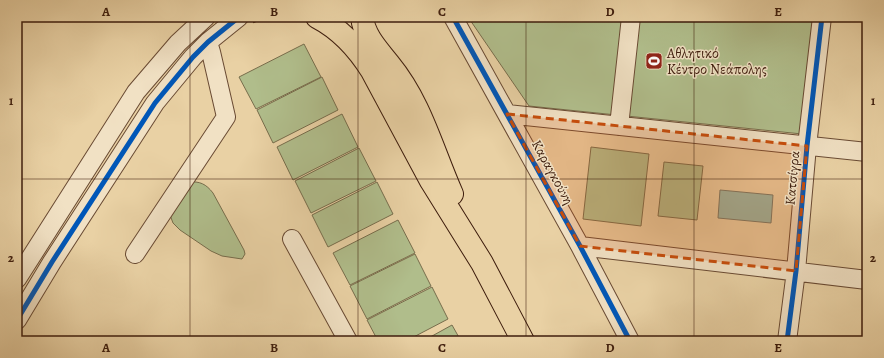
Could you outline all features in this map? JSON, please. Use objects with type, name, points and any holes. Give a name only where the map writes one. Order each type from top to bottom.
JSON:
[{"type":"highway","points":[[317,17],[343,36],[365,60],[431,181],[482,263]]},
{"type":"highway","points":[[362,17],[368,36],[376,49],[400,78],[412,97],[444,176],[482,263],[523,341]]},
{"type":"street","points":[[17,279],[136,92],[178,43],[206,17]]},
{"type":"street","points":[[17,320],[52,262],[155,103],[188,62],[208,42],[239,17]]},
{"type":"street","name":"Καραγκούνη","points":[[453,17],[580,246],[630,341]]},
{"type":"street","points":[[620,126],[631,17]]},
{"type":"street","name":"Κατσίγρα","points":[[787,341],[796,271],[807,146],[822,17]]},
{"type":"street","points":[[135,254],[226,117],[212,52],[208,42]]},
{"type":"street","points":[[507,114],[867,152]]},
{"type":"street","points":[[292,239],[348,341]]},
{"type":"street","points":[[580,246],[867,280]]},
{"type":"highlighted area","points":[[507,114],[807,146],[796,271],[580,246]]},
{"type":"green space","name":"Αθλητικό Κέντρο Νεάπολης","points":[[468,17],[815,17],[802,134],[529,106]]},
{"type":"green space","points":[[304,44],[321,77],[256,109],[239,77]]},
{"type":"green space","points":[[322,77],[338,110],[273,143],[257,110]]},
{"type":"green space","points":[[342,114],[358,147],[293,180],[277,147]]},
{"type":"green space","points":[[591,147],[649,154],[641,226],[583,219]]},
{"type":"green space","points":[[359,148],[376,181],[311,213],[295,181]]},
{"type":"green space","points":[[664,162],[703,166],[697,220],[658,216]]},
{"type":"green space","points":[[188,182],[202,184],[208,187],[213,193],[244,250],[245,254],[242,259],[222,256],[211,251],[180,230],[173,223],[170,215]]},
{"type":"green space","points":[[377,182],[393,214],[328,247],[312,215]]},
{"type":"green space","points":[[398,220],[415,253],[350,285],[333,253]]},
{"type":"green space","points":[[415,254],[431,286],[367,319],[350,286]]},
{"type":"green space","points":[[432,287],[448,319],[406,341],[378,341],[367,320]]},
{"type":"green space","points":[[452,325],[461,341],[423,341]]},
{"type":"shaded area","points":[[720,190],[773,195],[771,223],[718,218]]},
{"type":"cycle path","points":[[17,320],[52,262],[155,103],[193,57],[208,42],[239,17]]},
{"type":"cycle path","points":[[453,17],[580,246],[630,341]]},
{"type":"cycle path","points":[[787,341],[796,271],[807,146],[822,17]]},
{"type":"place","name":"Αθλητικό Κέντρο Νεάπολης","points":[[654,61]]}]
